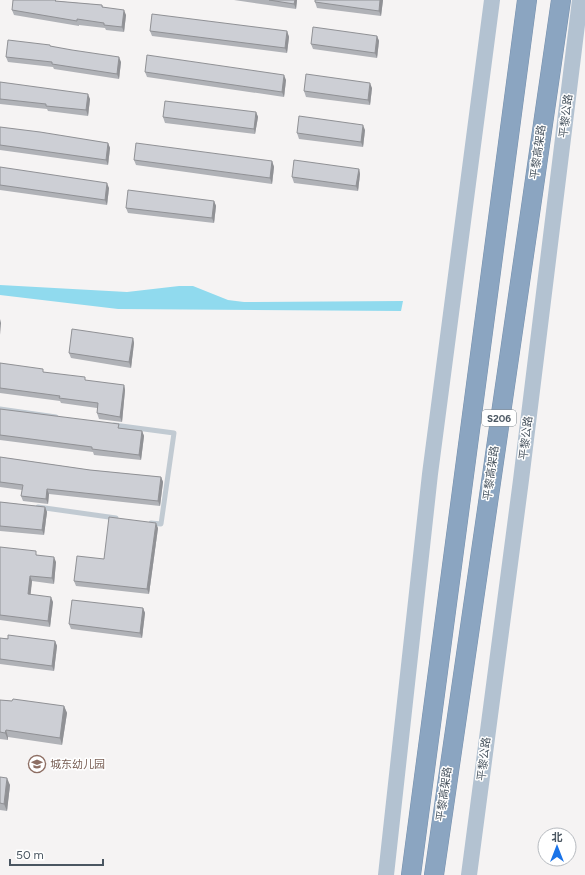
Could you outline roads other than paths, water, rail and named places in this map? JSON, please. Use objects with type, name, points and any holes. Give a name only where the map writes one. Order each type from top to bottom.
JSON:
[{"type":"highway","name":"平黎高架路","points":[[411,875],[527,0]]},
{"type":"highway","name":"平黎高架路","points":[[434,875],[561,0]]},
{"type":"main road","points":[[386,875],[430,474],[492,0]]},
{"type":"main road","name":"平黎公路","points":[[469,875],[522,472],[580,0]]},
{"type":"lane","points":[[0,409],[61,417]]},
{"type":"lane","points":[[107,424],[174,433],[161,524],[145,522]]},
{"type":"lane","points":[[31,506],[122,519]]},
{"type":"water","points":[[0,285],[127,292],[179,286],[193,286],[228,300],[244,302],[403,301],[401,311],[118,309],[0,295]]},
{"type":"place","name":"城东幼儿园","points":[[37,764]]}]
